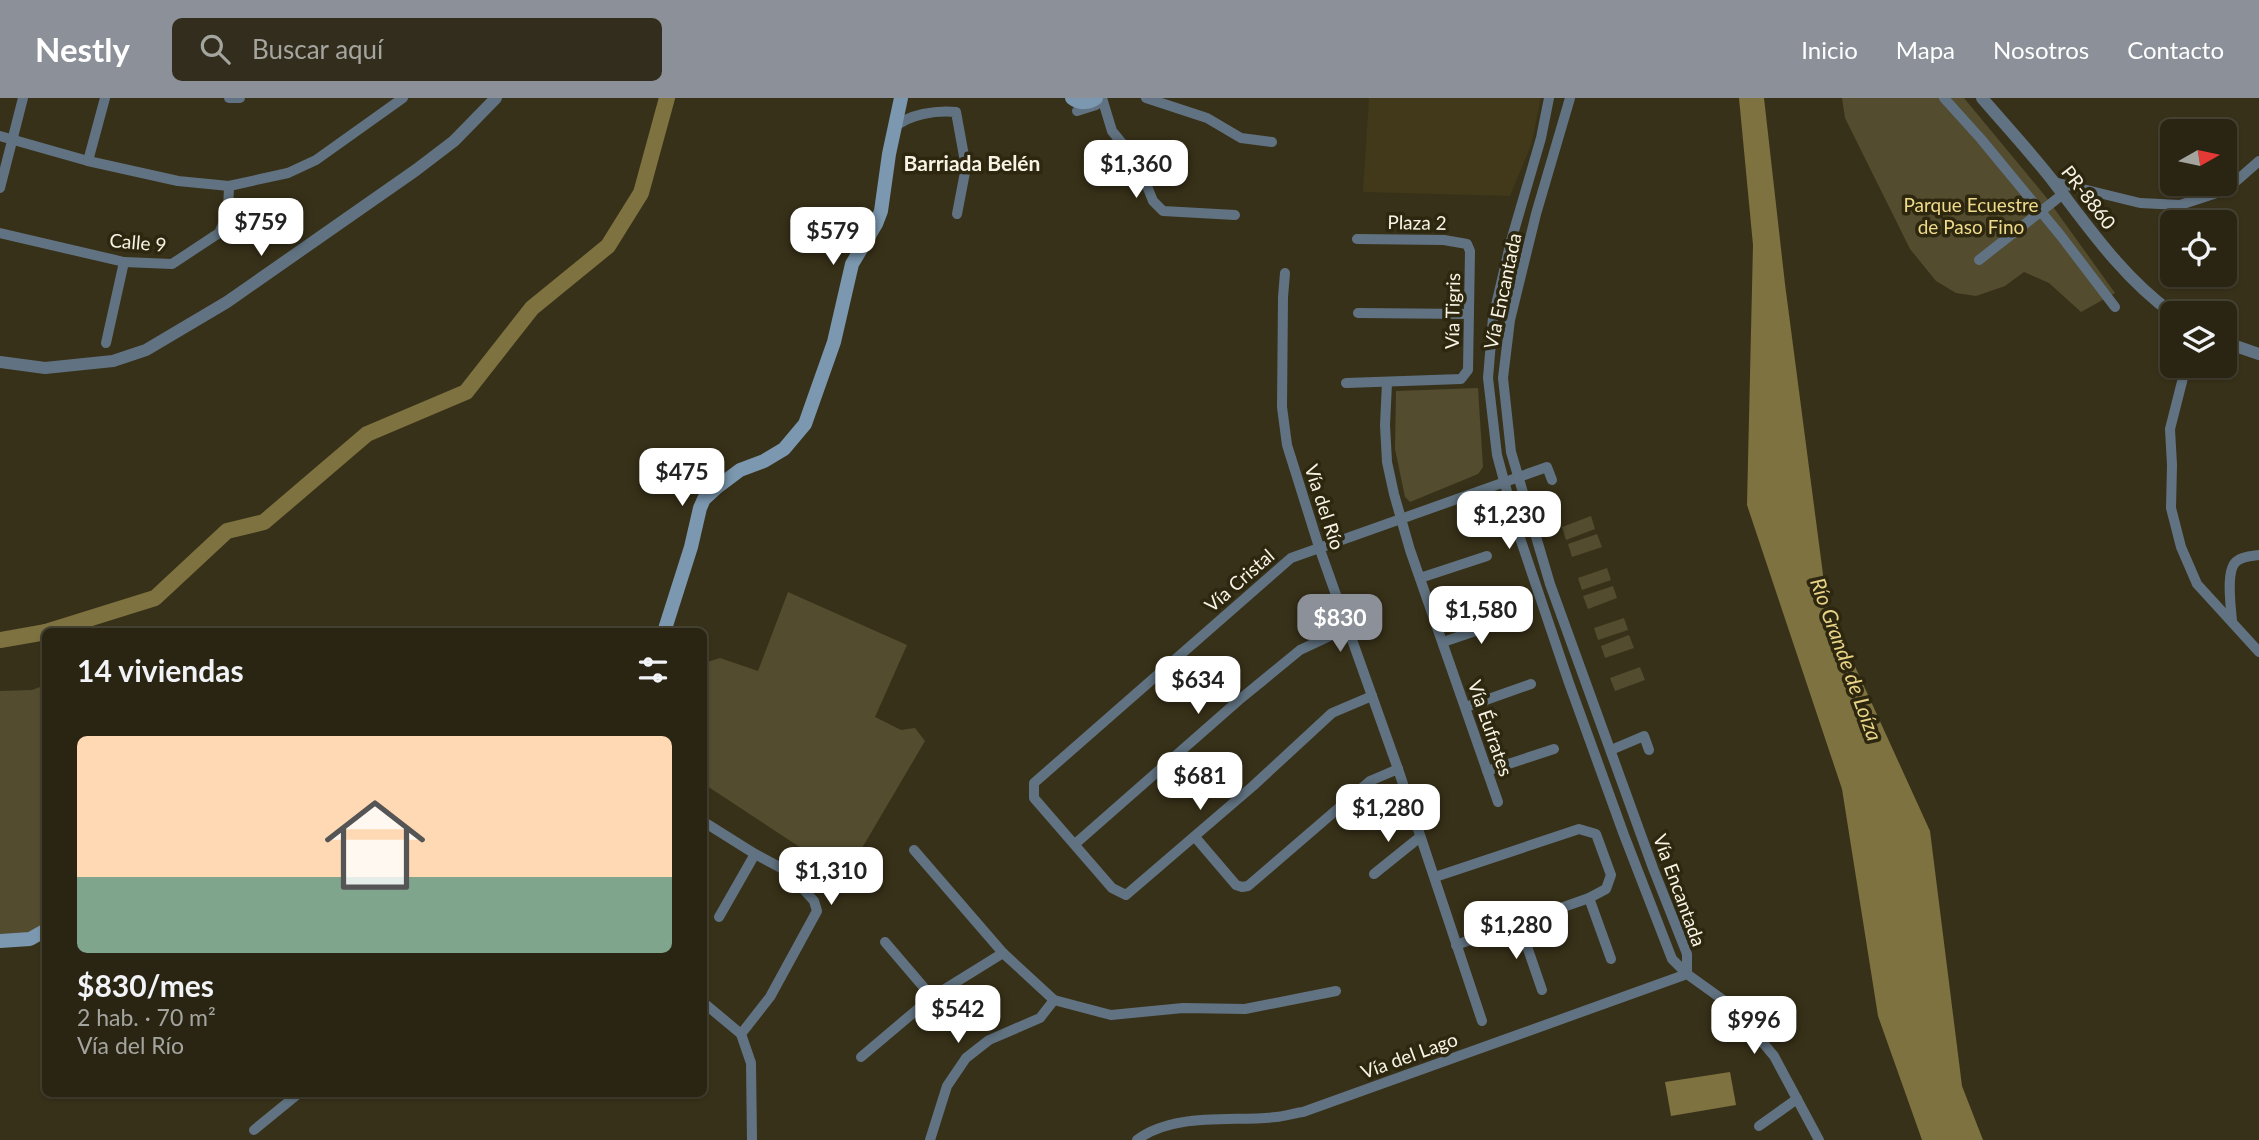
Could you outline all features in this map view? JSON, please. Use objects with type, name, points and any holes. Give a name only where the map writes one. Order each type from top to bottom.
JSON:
[{"type":"main road","points":[[665,628],[704,499],[740,470],[764,461],[784,449],[806,424],[834,342],[852,264],[881,211],[899,99]]},
{"type":"main road","points":[[1075,105],[1076,102],[1100,100]]},
{"type":"main road","points":[[0,941],[30,939],[42,932]]},
{"type":"street","points":[[0,188],[23,98]]},
{"type":"street","points":[[88,161],[105,98]]},
{"type":"street","points":[[229,98],[240,98]]},
{"type":"street","points":[[0,136],[88,161],[178,181],[229,186],[288,173],[316,160],[403,98]]},
{"type":"street","points":[[0,362],[45,368],[113,361],[146,350],[227,302],[416,170],[454,141],[496,98]]},
{"type":"street","points":[[1146,98],[1207,118],[1241,138],[1272,142]]},
{"type":"street","name":"Vía Encantada","points":[[1549,98],[1541,138],[1511,241],[1493,318],[1488,378],[1497,455],[1518,532],[1624,835],[1672,959],[1687,974]]},
{"type":"street","name":"Vía Encantada","points":[[1570,98],[1536,214],[1510,320],[1503,378],[1511,452],[1550,584],[1687,954],[1687,974]]},
{"type":"street","points":[[1944,98],[2041,211],[2115,307]]},
{"type":"street","name":"PR-8860","points":[[1982,98],[2054,182],[2122,269],[2160,304]]},
{"type":"street","points":[[1100,100],[1112,131],[1130,153],[1153,201],[1163,211],[1235,215]]},
{"type":"street","points":[[894,129],[900,122],[910,118],[938,111],[956,113],[965,166],[957,214]]},
{"type":"street","points":[[2054,182],[2140,203],[2180,205],[2227,190],[2259,161]]},
{"type":"street","name":"Calle 9","points":[[0,233],[124,262],[172,264],[219,233],[228,213],[229,186]]},
{"type":"street","points":[[1979,260],[2063,194]]},
{"type":"street","name":"Plaza 2","points":[[1357,239],[1457,241],[1467,244],[1470,251]]},
{"type":"street","name":"Vía Tigris","points":[[1346,383],[1461,379],[1468,370],[1470,251]]},
{"type":"street","points":[[106,343],[124,262]]},
{"type":"street","name":"Vía del Río","points":[[1285,274],[1282,407],[1287,445],[1319,547],[1398,769],[1482,1021]]},
{"type":"street","points":[[1357,313],[1469,314]]},
{"type":"street","points":[[2237,346],[2259,354]]},
{"type":"street","points":[[2183,378],[2170,429],[2171,508],[2181,547],[2197,584],[2259,652]]},
{"type":"street","name":"Vía Éufrates","points":[[1387,383],[1387,463],[1402,520],[1498,802]]},
{"type":"street","name":"Vía Cristal","points":[[1075,844],[1034,798],[1034,783],[1291,558],[1547,467],[1552,481]]},
{"type":"street","points":[[2232,621],[2232,567],[2236,561],[2259,555]]},
{"type":"street","points":[[1420,578],[1487,556]]},
{"type":"street","points":[[1443,642],[1508,620]]},
{"type":"street","points":[[1347,628],[1300,650],[1075,844],[1112,888],[1126,895],[1332,713],[1372,696]]},
{"type":"street","points":[[1466,707],[1531,684]]},
{"type":"street","points":[[1611,750],[1644,736],[1649,750]]},
{"type":"street","points":[[1487,771],[1554,749]]},
{"type":"street","points":[[1195,836],[1236,885],[1248,886],[1370,781],[1398,769]]},
{"type":"street","points":[[707,824],[787,871],[814,901],[817,911],[770,997],[741,1034]]},
{"type":"street","points":[[1435,877],[1579,829],[1595,834],[1611,876],[1606,889],[1589,898],[1455,945]]},
{"type":"street","points":[[1374,874],[1420,837]]},
{"type":"street","points":[[914,850],[1003,953],[1054,1000],[1111,1015],[1183,1008],[1245,1009],[1336,991]]},
{"type":"street","points":[[719,917],[755,854]]},
{"type":"street","points":[[1589,898],[1611,959]]},
{"type":"street","points":[[1519,923],[1542,990]]},
{"type":"street","points":[[885,942],[932,997]]},
{"type":"street","points":[[861,1057],[932,997],[1003,953]]},
{"type":"street","points":[[1687,974],[1733,1007],[1774,1056],[1819,1140]]},
{"type":"street","name":"Vía del Lago","points":[[1137,1140],[1178,1122],[1277,1117],[1303,1112],[1687,974]]},
{"type":"street","points":[[930,1140],[947,1086],[966,1058],[989,1040],[1040,1018],[1054,1000]]},
{"type":"street","points":[[707,1006],[741,1034],[751,1063],[752,1140]]},
{"type":"street","points":[[254,1130],[294,1097]]},
{"type":"street","points":[[1759,1126],[1797,1099]]},
{"type":"shaded area","points":[[1369,98],[1541,98],[1531,145],[1510,196],[1363,192]]},
{"type":"green space","name":"Parque Ecuestre de Paso Fino","points":[[1842,98],[1964,98],[2046,197],[2115,293],[2081,312],[2049,283],[2024,272],[2005,286],[1976,296],[1956,293],[1936,281],[1910,249],[1845,118]]},
{"type":"green space","points":[[1478,388],[1483,467],[1478,474],[1410,502],[1405,497],[1395,449],[1396,391]]},
{"type":"green space","points":[[1591,516],[1595,529],[1566,540],[1562,527]]},
{"type":"green space","points":[[1597,534],[1602,547],[1572,557],[1568,544]]},
{"type":"green space","points":[[1607,568],[1611,580],[1582,590],[1578,578]]},
{"type":"green space","points":[[1613,586],[1617,598],[1588,609],[1583,596]]},
{"type":"green space","points":[[788,592],[907,645],[875,717],[901,730],[915,728],[925,741],[845,877],[707,786],[707,662],[720,658],[758,671]]},
{"type":"green space","points":[[1624,618],[1628,630],[1598,640],[1594,628]]},
{"type":"green space","points":[[1629,635],[1634,648],[1605,658],[1601,646]]},
{"type":"green space","points":[[1640,667],[1645,680],[1615,691],[1610,678]]},
{"type":"green space","points":[[42,686],[42,928],[30,934],[0,936],[0,691],[32,690]]},
{"type":"water","points":[[1739,98],[1764,98],[1827,605],[1930,831],[1962,1086],[1983,1140],[1922,1140],[1878,1016],[1842,789],[1747,505],[1753,245]]},
{"type":"water","points":[[1730,1072],[1736,1105],[1671,1116],[1665,1082]]},
{"type":"waterway","name":"Río Grande de Loíza","points":[[59,628],[155,598],[227,531],[264,522],[367,434],[466,392],[532,308],[608,246],[641,193],[667,98]]},
{"type":"waterway","name":"Río Grande de Loíza","points":[[0,640],[42,633]]},
{"type":"district","name":"Barriada Belén","points":[[972,162]]}]
